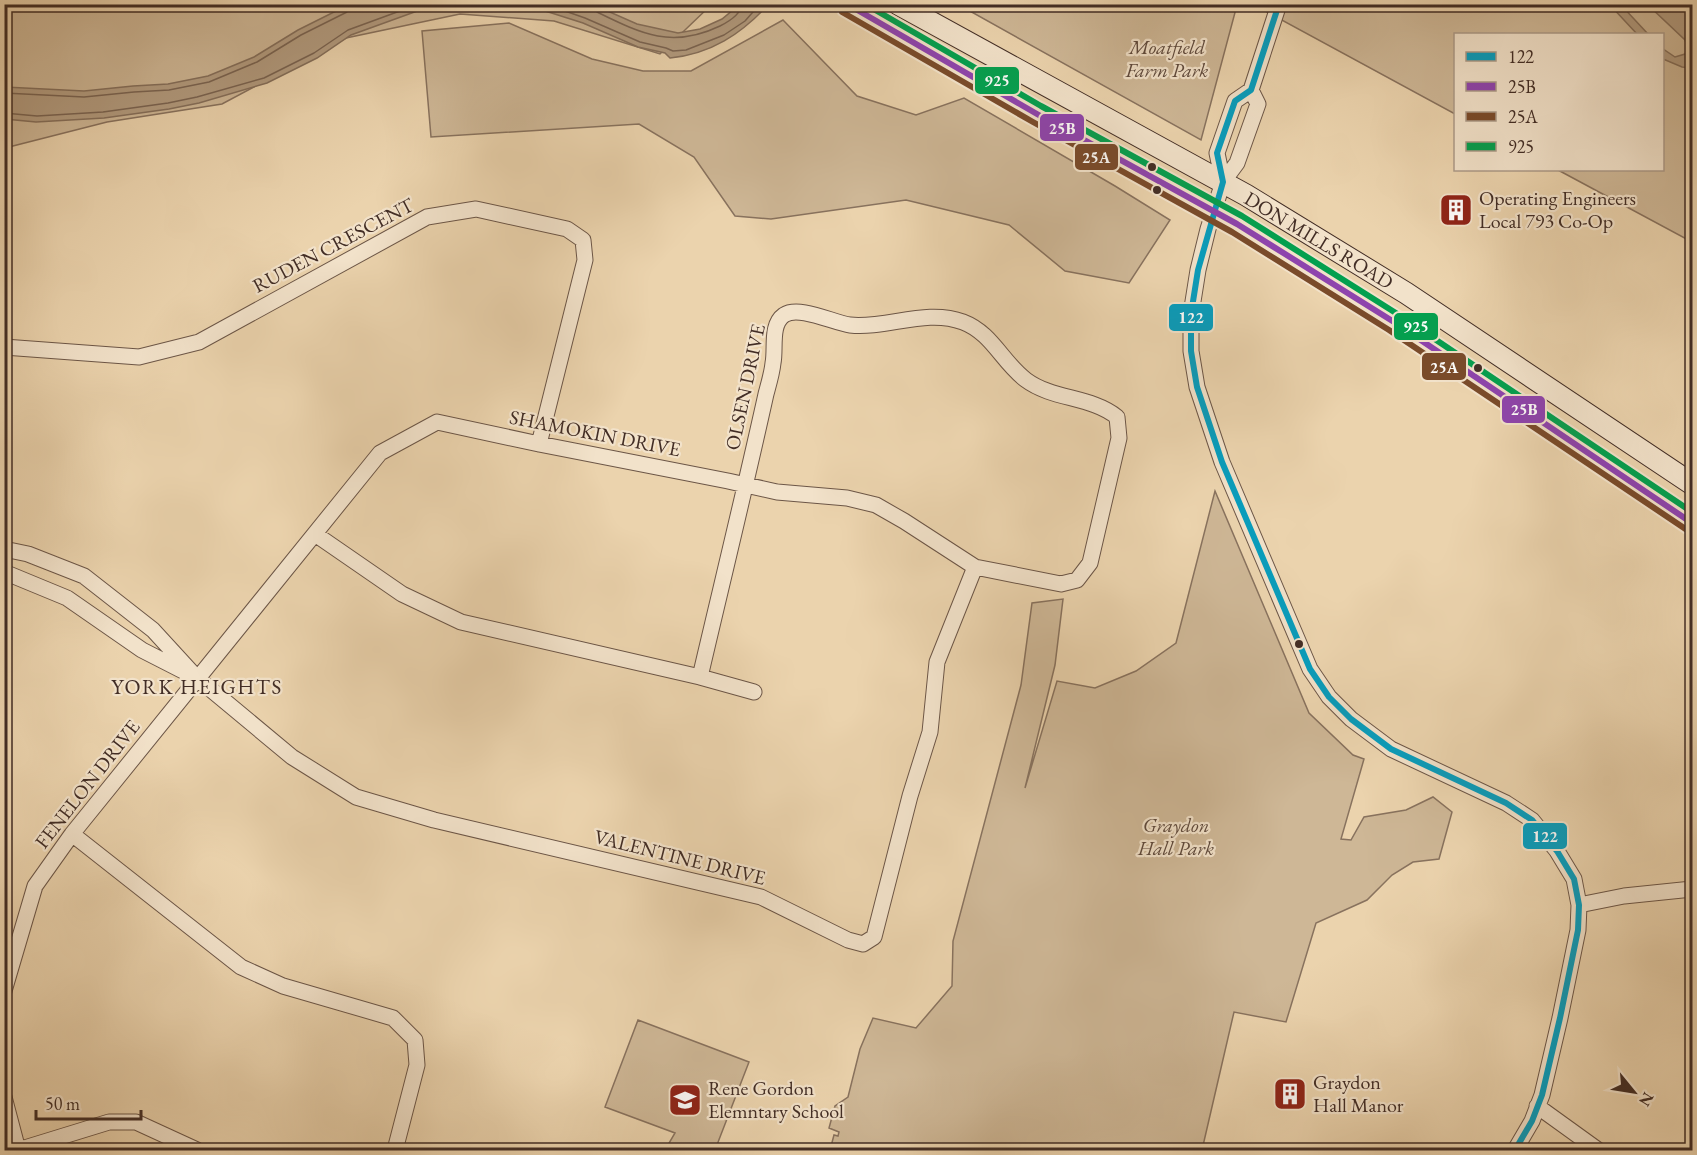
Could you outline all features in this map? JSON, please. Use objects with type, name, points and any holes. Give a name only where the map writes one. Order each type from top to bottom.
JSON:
[{"type":"main road","name":"DON MILLS ROAD","points":[[846,4],[1036,114],[1214,210],[1394,322],[1692,523]]},
{"type":"main road","name":"DON MILLS ROAD","points":[[906,9],[1223,182],[1406,293],[1692,484]]},
{"type":"street","points":[[1223,182],[1217,153],[1235,101],[1251,90],[1279,4]]},
{"type":"street","points":[[1251,90],[1258,104],[1238,163],[1223,182],[1197,270],[1191,314],[1191,351],[1197,387],[1222,462],[1310,669],[1329,697],[1360,726],[1391,749],[1498,799],[1532,820],[1557,851],[1574,879],[1579,905],[1578,930],[1560,1018],[1532,1121],[1515,1150]]},
{"type":"street","name":"RUDEN CRESCENT","points":[[4,347],[139,357],[200,342],[427,217],[476,209],[567,229],[583,240],[585,260],[539,444]]},
{"type":"street","name":"OLSEN DRIVE","points":[[700,677],[774,361],[774,335],[783,315],[793,312],[848,325],[871,326],[920,318],[948,318],[964,322],[979,331],[995,346],[1024,379],[1045,392],[1107,408],[1117,417],[1119,438],[1090,563],[1077,580]]},
{"type":"street","name":"SHAMOKIN DRIVE","points":[[197,678],[380,453],[437,422],[777,492],[847,498],[876,505],[904,520],[975,567],[1061,584],[1077,580]]},
{"type":"street","points":[[315,534],[402,594],[461,622],[700,677],[754,692]]},
{"type":"street","name":"VALENTINE DRIVE","points":[[4,549],[28,554],[84,576],[153,630],[197,678],[292,757],[356,797],[434,820],[761,897],[848,940],[863,944],[874,937],[910,796],[930,732],[937,662],[975,567]]},
{"type":"street","name":"VALENTINE DRIVE","points":[[4,572],[67,598],[142,650],[197,678]]},
{"type":"street","name":"FENELON DRIVE","points":[[4,991],[35,886],[72,834],[197,678]]},
{"type":"street","points":[[72,834],[241,967],[283,986],[393,1018],[415,1040],[417,1065],[395,1150]]},
{"type":"street","points":[[1579,905],[1692,889]]},
{"type":"street","points":[[4,1097],[18,1150],[110,1122],[136,1122],[197,1150]]},
{"type":"street","points":[[1537,1106],[1598,1150]]},
{"type":"green space","points":[[4,5],[711,5],[660,54],[554,21],[460,14],[346,38],[222,104],[107,122],[5,148]]},
{"type":"green space","name":"Moatfield Farm Park","points":[[959,5],[1237,5],[1201,140]]},
{"type":"green space","name":"Moatfield Farm Park","points":[[1254,5],[1692,5],[1692,242],[1560,171],[1664,171],[1664,33],[1454,33],[1454,113]]},
{"type":"green space","points":[[783,20],[857,96],[916,115],[964,98],[1170,220],[1129,283],[1065,271],[1009,225],[906,200],[771,219],[735,216],[694,157],[639,124],[431,137],[422,31],[509,23],[592,59],[643,71],[691,71]]},
{"type":"green space","name":"Graydon Hall Park","points":[[1215,491],[1309,713],[1353,755],[1364,759],[1341,839],[1351,840],[1364,817],[1406,810],[1433,797],[1452,812],[1439,859],[1413,862],[1392,875],[1367,900],[1316,923],[1286,1022],[1234,1012],[1202,1150],[830,1150],[834,1135],[838,1136],[839,1132],[829,1128],[835,1106],[848,1097],[860,1049],[873,1018],[916,1028],[952,986],[953,941],[1021,685],[1032,603],[1063,599],[1055,665],[1025,788],[1057,681],[1095,688],[1136,671],[1176,643]]},
{"type":"green space","points":[[638,1020],[749,1062],[715,1150],[665,1150],[675,1133],[605,1107]]},
{"type":"water","points":[[354,4],[450,5],[420,10],[351,35],[317,58],[267,83],[199,103],[104,118],[36,122],[5,119],[5,87],[84,91],[168,84],[208,76],[254,57],[298,30]]},
{"type":"water","points":[[508,5],[594,5],[637,24],[678,33],[700,29],[722,19],[739,5],[768,5],[747,25],[724,41],[699,52],[670,58],[665,53],[638,47],[583,23],[539,9]]},
{"type":"water","points":[[1610,5],[1621,5],[1647,33],[1636,33]]},
{"type":"water","points":[[1648,5],[1673,5],[1692,11],[1692,68],[1682,67],[1664,59],[1664,50],[1675,57],[1685,54],[1688,48],[1685,40]]},
{"type":"transit line","name":"25B","points":[[847,4],[1037,114],[1237,224],[1394,322],[1692,523]]},
{"type":"transit line","name":"925","points":[[865,4],[1041,106],[1242,216],[1399,315],[1692,512]]},
{"type":"transit line","name":"122","points":[[1279,4],[1251,90],[1235,101],[1217,153],[1223,182],[1198,270],[1191,314],[1191,351],[1197,387],[1222,462],[1310,669],[1329,697],[1351,719],[1391,749],[1506,803],[1532,820],[1557,851],[1574,879],[1579,905],[1578,930],[1560,1018],[1542,1095],[1532,1121],[1515,1150]]},
{"type":"transit line","name":"25A","points":[[842,12],[1033,122],[1232,232],[1389,330],[1687,530]]},
{"type":"place","name":"Operating Engineers Local 793 Co-Op","points":[[1456,210]]},
{"type":"place","name":"Graydon Hall Manor","points":[[1290,1094]]},
{"type":"place","name":"Rene Gordon Elemntary School","points":[[685,1100]]},
{"type":"district","name":"YORK HEIGHTS","points":[[197,687]]}]
